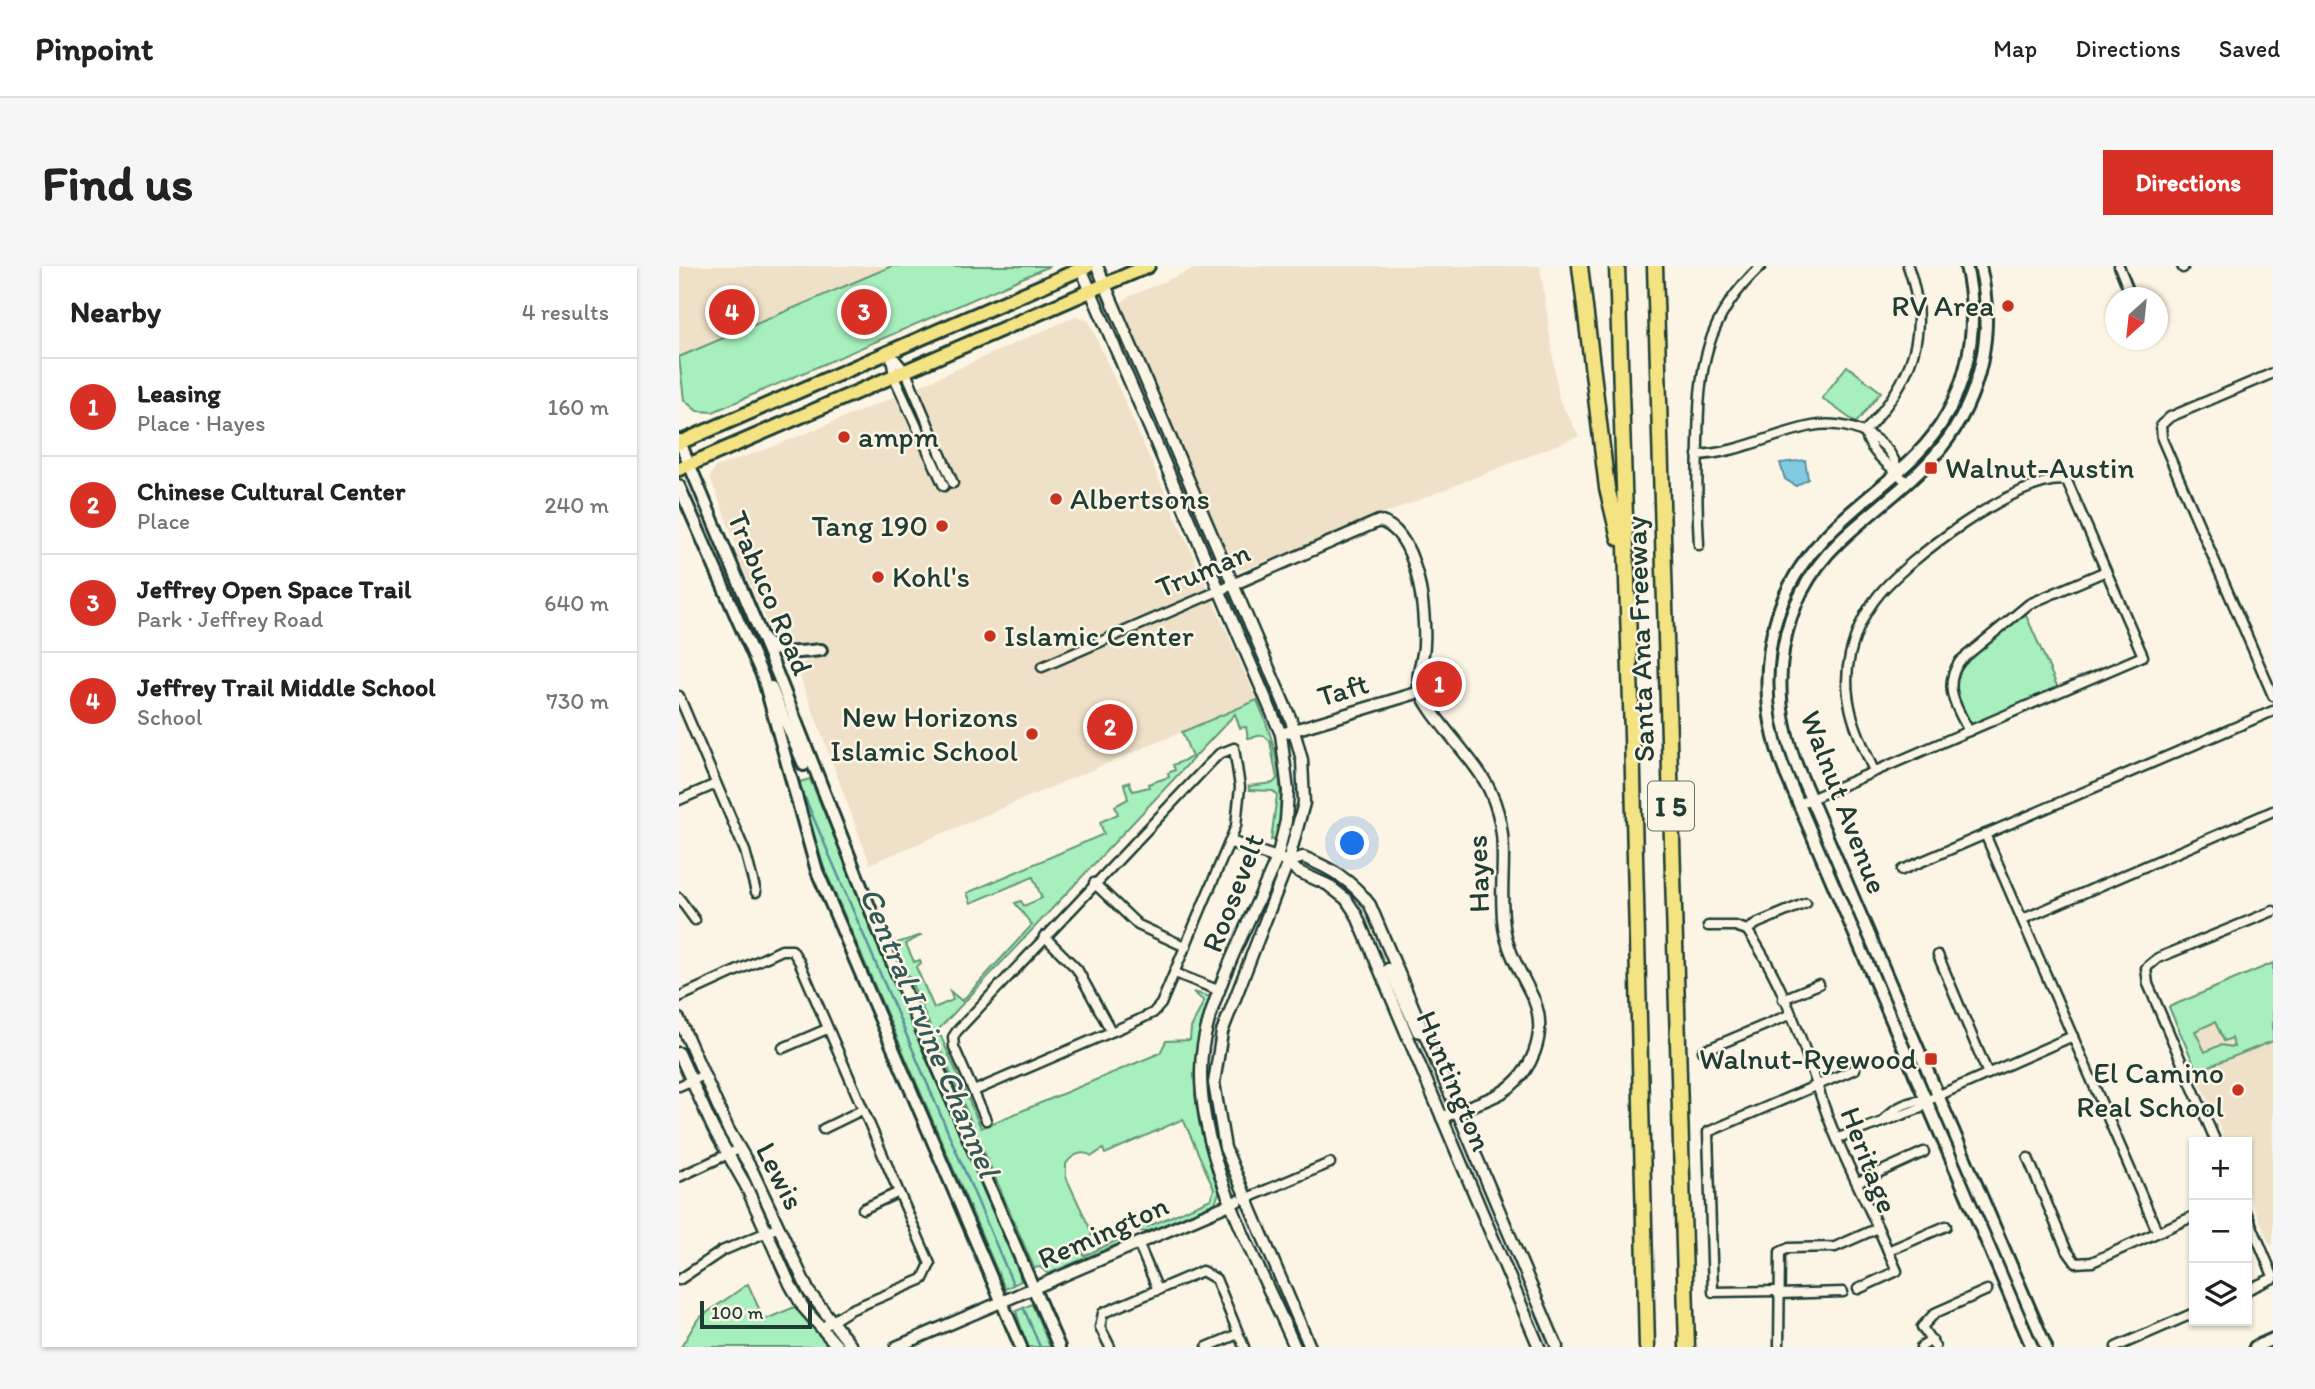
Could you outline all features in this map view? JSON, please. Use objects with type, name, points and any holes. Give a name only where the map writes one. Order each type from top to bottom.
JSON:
[{"type":"highway","points":[[1580,266],[1607,488],[1627,570]]},
{"type":"highway","name":"Santa Ana Freeway","points":[[1617,266],[1647,1347]]},
{"type":"highway","name":"Santa Ana Freeway","points":[[1655,266],[1687,1347]]},
{"type":"main road","points":[[685,467],[1148,266]]},
{"type":"main road","name":"Walnut Avenue","points":[[1966,266],[1972,297],[1972,331],[1960,386],[1935,432],[1898,472],[1833,528],[1804,562],[1778,614],[1766,677],[1767,707],[1773,737],[1799,804],[2032,1347]]},
{"type":"main road","name":"Walnut Avenue","points":[[1980,266],[1986,329],[1975,385],[1948,438],[1906,482],[1840,540],[1814,571],[1789,625],[1779,683],[1786,734],[1811,799],[2046,1347]]},
{"type":"main road","points":[[679,442],[890,353],[1083,267]]},
{"type":"main road","name":"Trabuco Road","points":[[679,442],[685,467],[762,638],[809,763],[882,939],[1059,1347]]},
{"type":"main road","name":"Trabuco Road","points":[[679,486],[763,677],[817,871],[1021,1347]]},
{"type":"main road","points":[[1804,562],[1814,571]]},
{"type":"main road","points":[[762,638],[773,648],[784,652],[821,650]]},
{"type":"main road","points":[[763,677],[773,689],[809,763],[788,771]]},
{"type":"main road","points":[[2255,1347],[2273,1339]]},
{"type":"street","name":"Roosevelt","points":[[1097,266],[1294,730],[1302,760],[1304,803],[1288,862],[1222,1032],[1214,1083],[1225,1149],[1310,1347]]},
{"type":"street","points":[[1699,545],[1699,381],[1711,336],[1725,310],[1761,266]]},
{"type":"street","points":[[1906,482],[1874,450],[1866,440],[1865,431],[1891,403],[1902,385],[1916,347],[1919,305],[1908,266]]},
{"type":"street","points":[[2119,266],[2127,287]]},
{"type":"street","name":"Roosevelt","points":[[1083,267],[1090,291],[1281,734],[1288,799],[1277,858],[1220,991],[1203,1048],[1201,1080],[1204,1119],[1232,1203],[1295,1347]]},
{"type":"street","points":[[890,353],[949,484]]},
{"type":"street","points":[[2273,373],[2171,417],[2161,425],[2162,439],[2273,696]]},
{"type":"street","points":[[1697,455],[1728,452],[1814,425],[1865,431]]},
{"type":"street","points":[[1158,450],[1173,444]]},
{"type":"street","points":[[1799,804],[2143,656],[2067,481],[2058,479],[1988,508],[1961,523],[1877,597],[1859,628],[1847,677],[1850,716],[1874,771]]},
{"type":"street","name":"Truman","points":[[1042,667],[1374,522],[1384,522],[1394,531],[1408,552],[1421,588],[1425,646],[1418,672],[1420,692]]},
{"type":"street","points":[[1969,731],[1950,692],[1953,671],[1960,661],[2029,604],[2106,571]]},
{"type":"street","name":"Taft","points":[[1281,734],[1420,692]]},
{"type":"street","name":"Hayes","points":[[1420,692],[1477,768],[1500,815],[1505,850],[1504,929],[1512,957],[1535,1004],[1539,1022],[1536,1050],[1517,1080],[1501,1093],[1442,1118]]},
{"type":"street","points":[[679,696],[748,860],[756,892]]},
{"type":"street","points":[[1902,870],[2273,711]]},
{"type":"street","points":[[974,1091],[1153,1013],[1161,1004],[1231,842],[1240,787],[1234,748],[1219,754],[1044,936],[953,1037],[954,1047],[986,1120]]},
{"type":"street","points":[[679,800],[716,784]]},
{"type":"street","points":[[2023,919],[2273,811]]},
{"type":"street","points":[[1985,834],[2157,1231]]},
{"type":"street","name":"Huntington","points":[[1231,842],[1288,862],[1297,871],[1328,885],[1346,899],[1356,914],[1425,1034],[1557,1347]]},
{"type":"street","name":"Huntington","points":[[1288,862],[1303,857],[1333,870],[1353,885],[1370,905],[1388,968],[1442,1118],[1539,1347]]},
{"type":"street","points":[[1094,883],[1138,925],[1186,947]]},
{"type":"street","points":[[679,898],[695,920]]},
{"type":"street","points":[[1708,926],[1735,926],[1747,930],[1806,903]]},
{"type":"street","points":[[2214,1137],[2148,984],[2146,968],[2158,958],[2273,911]]},
{"type":"street","name":"Heritage","points":[[1747,930],[1759,947],[1783,999],[1819,1084],[1838,1138],[1878,1228],[1835,1247],[1789,1248],[1780,1252],[1779,1347]]},
{"type":"street","points":[[1044,936],[1077,969],[1111,1031]]},
{"type":"street","points":[[679,996],[782,950],[792,950],[930,1264],[929,1272],[916,1284],[850,1310],[821,1328]]},
{"type":"street","points":[[1938,955],[1988,1073]]},
{"type":"street","points":[[1175,973],[1220,991]]},
{"type":"street","points":[[1783,999],[1819,984]]},
{"type":"street","points":[[1703,1051],[1789,1015]]},
{"type":"street","name":"Lewis","points":[[679,1019],[703,1075],[809,1292],[852,1347]]},
{"type":"street","points":[[783,1048],[827,1029]]},
{"type":"street","points":[[1838,1138],[1885,1119],[1890,1112],[1918,1100],[1926,1101],[1939,1096],[2073,1036]]},
{"type":"street","name":"Lewis","points":[[679,1054],[803,1307],[838,1347]]},
{"type":"street","points":[[1843,1292],[1713,1292],[1708,1132],[1855,1069]]},
{"type":"street","points":[[679,1086],[703,1075]]},
{"type":"street","points":[[823,1129],[862,1110]]},
{"type":"street","points":[[679,1177],[739,1149]]},
{"type":"street","points":[[1858,1182],[1924,1152]]},
{"type":"street","points":[[2028,1158],[2066,1249],[2076,1263],[2092,1262],[2189,1218]]},
{"type":"street","name":"Remington","points":[[897,1347],[1330,1163]]},
{"type":"street","points":[[863,1209],[897,1193]]},
{"type":"street","points":[[1888,1251],[1946,1226]]},
{"type":"street","points":[[2252,1226],[2273,1277],[2252,1288]]},
{"type":"street","points":[[679,1280],[722,1251],[779,1227]]},
{"type":"street","points":[[1858,1289],[1897,1272],[1878,1228]]},
{"type":"street","points":[[1137,1243],[1158,1290]]},
{"type":"street","points":[[1110,1347],[1100,1326],[1103,1313],[1197,1271],[1209,1272],[1217,1281],[1244,1347]]},
{"type":"street","points":[[1921,1347],[1933,1343],[1922,1327],[1935,1313],[1987,1290]]},
{"type":"street","points":[[2116,1347],[2189,1315]]},
{"type":"street","points":[[1207,1347],[1238,1334]]},
{"type":"shaded area","points":[[679,266],[892,266],[679,357]]},
{"type":"shaded area","points":[[1200,266],[1540,266],[1559,399],[1579,436],[1238,570],[1232,565],[1121,303],[1128,297]]},
{"type":"shaded area","points":[[1076,316],[1089,321],[1257,700],[870,864],[796,666],[817,657],[799,659],[782,654],[737,556],[736,544],[710,477],[715,467],[892,398]]},
{"type":"shaded area","name":"El Camino Real School","points":[[2273,962],[2273,1244],[2270,1245],[2252,1203],[2252,1137],[2224,1137],[2167,1006]]},
{"type":"green space","points":[[892,266],[1050,266],[713,412],[697,411],[684,400],[679,357]]},
{"type":"green space","points":[[1847,366],[1881,392],[1856,423],[1822,398]]},
{"type":"green space","points":[[2025,613],[2058,688],[1970,725],[1956,694],[1955,683],[1958,675],[1974,656]]},
{"type":"green space","points":[[1257,700],[1270,734],[1278,767],[1280,820],[1277,838],[1271,840],[1277,795],[1273,791],[1249,790],[1249,786],[1273,783],[1277,779],[1270,741],[1263,735],[1248,738],[1246,727],[1240,728],[1235,714],[938,1030],[981,1128],[1160,1053],[1166,1041],[1190,1040],[1191,1028],[1204,1001],[1193,992],[1211,997],[1197,1046],[1195,1094],[1204,1142],[1220,1190],[1215,1203],[1147,1232],[1140,1231],[1144,1223],[1147,1227],[1211,1199],[1214,1189],[1183,1119],[1105,1154],[1103,1149],[1092,1156],[1077,1154],[1066,1164],[1066,1177],[1093,1235],[1083,1240],[1086,1250],[1082,1252],[1084,1256],[1122,1238],[1120,1233],[1125,1241],[1048,1274],[1040,1267],[1034,1268],[896,947],[897,943],[922,935],[906,944],[914,962],[920,960],[921,963],[916,967],[934,1008],[953,1000],[950,991],[962,1001],[1032,925],[1015,903],[1021,901],[1024,906],[1042,898],[1033,877],[971,903],[967,893],[1104,834],[1100,822],[1118,814],[1115,806],[1128,799],[1124,784],[1129,782],[1133,791],[1149,787],[1148,784],[1169,777],[1168,773],[1175,770],[1173,765],[1192,757],[1182,732]]},
{"type":"green space","points":[[810,779],[1016,1261],[1021,1281],[1005,1289],[813,842],[796,783]]},
{"type":"green space","points":[[2273,963],[2273,1041],[2197,1071],[2169,1007]],"holes":[[[2215,1022],[2224,1041],[2232,1038],[2234,1047],[2220,1045],[2205,1052],[2195,1031]]]},
{"type":"green space","points":[[748,1284],[764,1320],[797,1306],[831,1347],[681,1347],[698,1319]]},
{"type":"green space","points":[[1032,1304],[1050,1347],[1027,1347],[1016,1311]]},
{"type":"water","points":[[1805,460],[1808,479],[1796,486],[1785,479],[1780,463]]},
{"type":"waterway","name":"Central Irvine Channel","points":[[805,798],[1013,1284]]},
{"type":"waterway","name":"Central Irvine Channel","points":[[1024,1309],[1040,1347]]},
{"type":"place","name":"RV Area","points":[[2008,306]]},
{"type":"place","name":"Jeffrey Trail Middle School","points":[[732,312]]},
{"type":"place","name":"Jeffrey Open Space Trail","points":[[864,312]]},
{"type":"place","name":"ampm","points":[[844,437]]},
{"type":"place","name":"Walnut-Austin","points":[[1931,468]]},
{"type":"place","name":"Albertsons","points":[[1056,499]]},
{"type":"place","name":"Tang 190","points":[[942,526]]},
{"type":"place","name":"Kohl's","points":[[878,577]]},
{"type":"place","name":"Islamic Center","points":[[990,636]]},
{"type":"place","name":"Leasing","points":[[1439,684]]},
{"type":"place","name":"Chinese Cultural Center","points":[[1110,727]]},
{"type":"place","name":"New Horizons Islamic School","points":[[1032,734]]},
{"type":"place","name":"Walnut-Ryewood","points":[[1931,1059]]},
{"type":"place","name":"El Camino Real School","points":[[2238,1090]]}]
